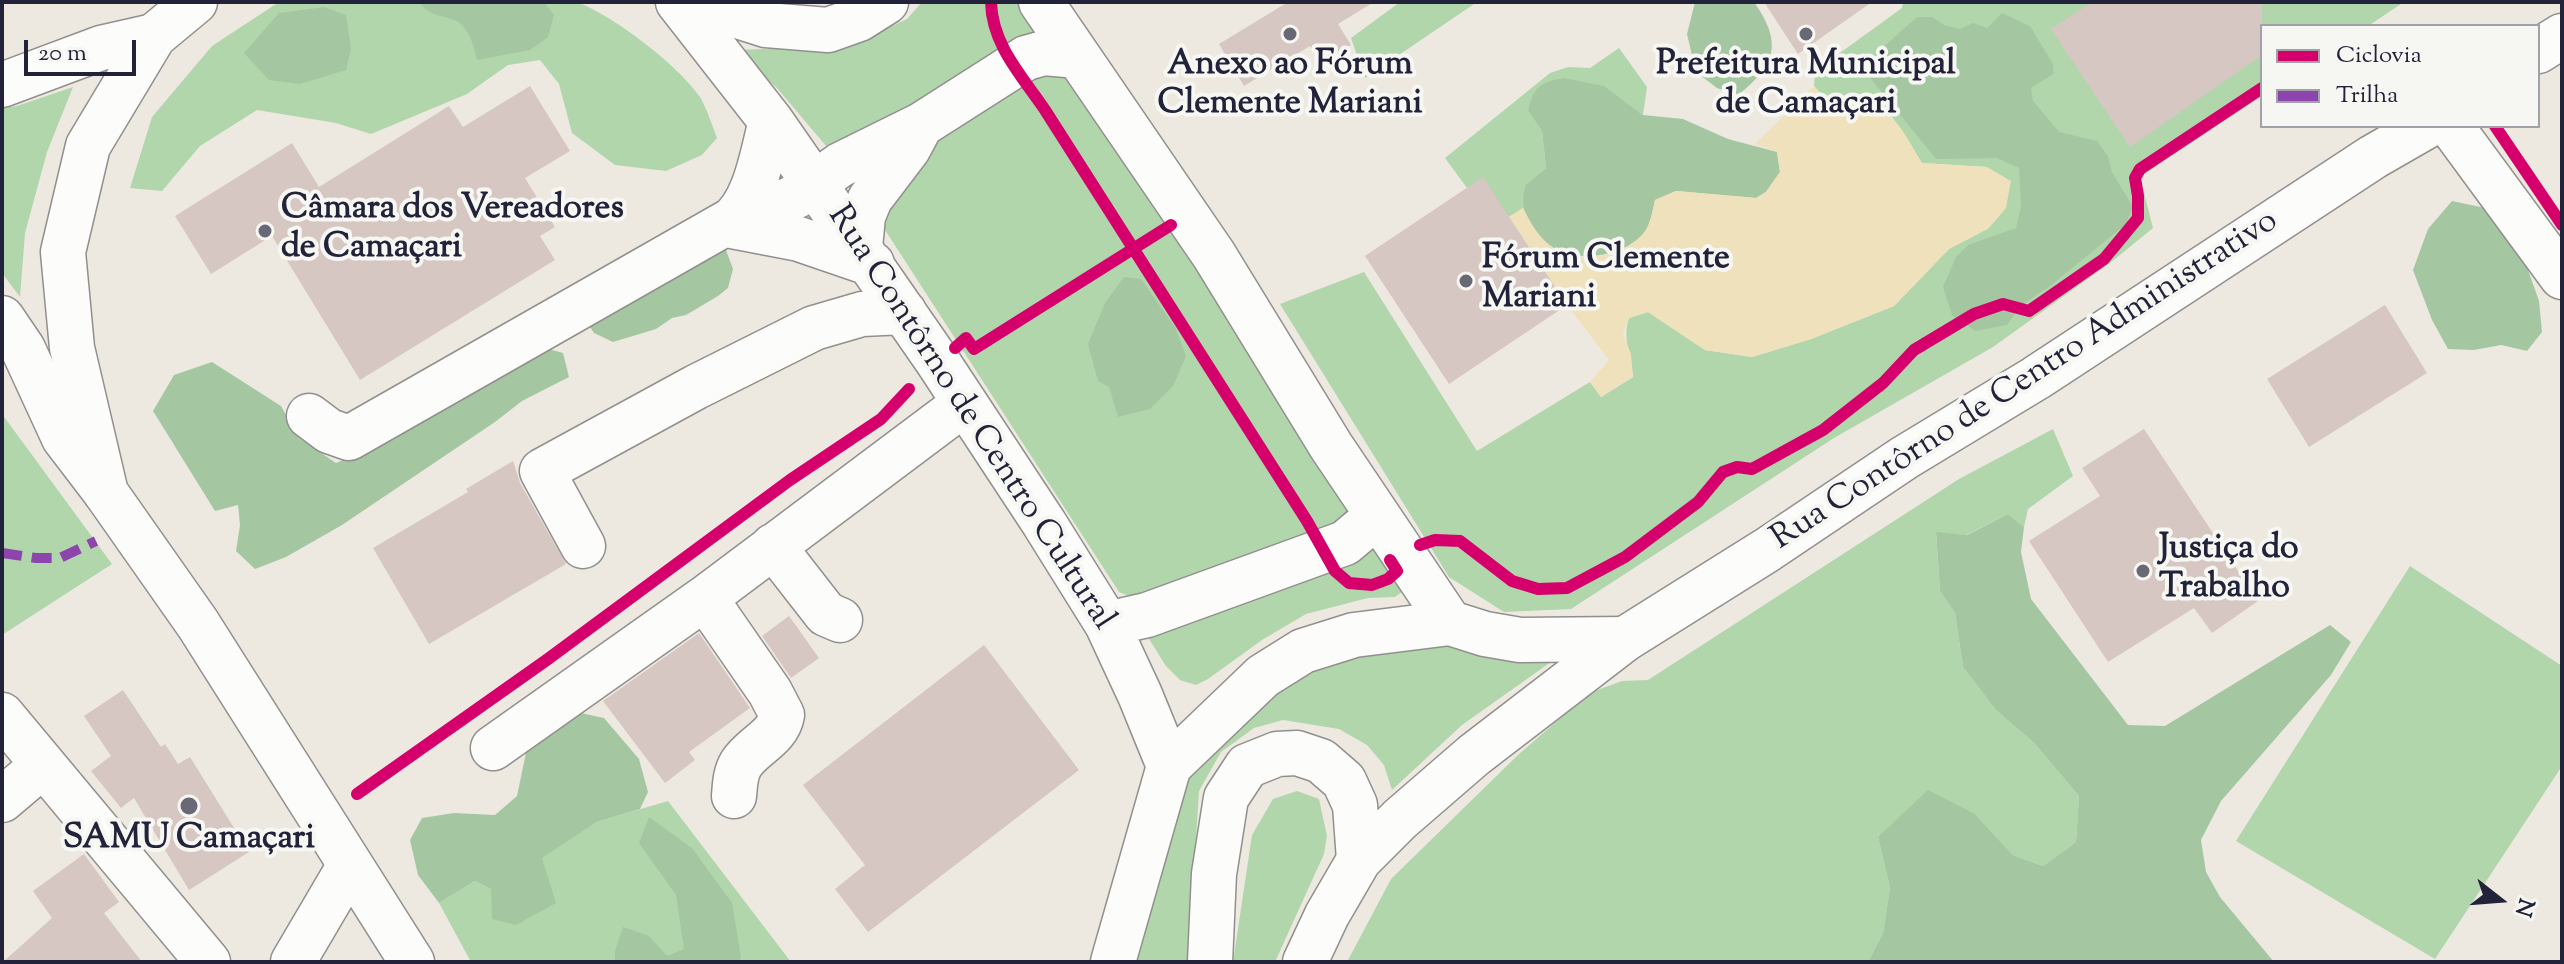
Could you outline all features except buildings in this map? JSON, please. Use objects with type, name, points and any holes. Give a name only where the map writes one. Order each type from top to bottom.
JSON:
[{"type":"street","points":[[106,493],[72,348],[63,252],[88,146],[154,36],[195,2]]},
{"type":"street","name":"Rua Contôrno de Centro Cultural","points":[[678,2],[771,121],[965,403],[1107,624],[1169,766]]},
{"type":"street","points":[[694,2],[766,25],[828,30],[859,19],[886,2]]},
{"type":"street","points":[[1041,2],[1214,255],[1376,517],[1450,623]]},
{"type":"street","points":[[2,85],[101,48],[154,36]]},
{"type":"street","points":[[2540,50],[2562,36]]},
{"type":"street","points":[[309,416],[329,431],[349,438],[731,221],[770,208],[816,184],[840,165],[921,125],[1026,58],[1044,53],[1078,56]]},
{"type":"street","points":[[731,221],[752,185],[771,121]]},
{"type":"street","points":[[731,221],[866,256],[863,216],[870,199],[901,159],[921,125]]},
{"type":"street","name":"Rua Contôrno de Centro Administrativo","points":[[1305,962],[1327,915],[1359,860],[1400,819],[1474,755],[1625,639],[1767,550],[1904,458],[2036,378],[2373,157],[2424,128]]},
{"type":"street","points":[[2452,128],[2562,277]]},
{"type":"street","points":[[583,546],[542,471],[696,387],[814,328],[836,319],[862,314],[904,312]]},
{"type":"street","points":[[2,318],[23,349],[64,438],[198,624],[412,962]]},
{"type":"street","points":[[493,748],[705,598],[965,403]]},
{"type":"street","points":[[1107,624],[1147,615],[1345,543],[1376,517]]},
{"type":"street","points":[[773,546],[826,614],[840,620]]},
{"type":"street","points":[[705,598],[770,692],[782,715],[779,727],[741,763],[734,796]]},
{"type":"street","points":[[1113,962],[1169,766],[1263,676],[1303,651],[1354,635],[1450,623],[1485,634],[1520,640],[1625,639]]},
{"type":"street","points":[[2,715],[208,962]]},
{"type":"street","points":[[1210,962],[1214,874],[1226,798],[1247,766],[1277,754],[1297,753],[1321,761],[1344,781],[1355,805],[1359,860]]},
{"type":"street","points":[[2,800],[42,766]]},
{"type":"street","points":[[293,962],[350,865]]},
{"type":"green space","points":[[279,2],[577,2],[609,18],[677,71],[700,97],[717,138],[702,155],[666,171],[615,165],[572,133],[559,84],[540,60],[508,65],[467,94],[371,134],[336,123],[257,110],[200,146],[162,191],[130,188],[152,117],[212,46]]},
{"type":"green space","points":[[419,2],[544,2],[554,15],[548,37],[530,50],[477,60],[472,41],[459,23],[427,10]]},
{"type":"green space","points":[[922,2],[1027,2],[1050,37],[832,153],[777,88],[734,50],[849,46],[907,19]]},
{"type":"green space","points":[[1400,2],[1477,2],[1365,78],[1351,38]]},
{"type":"green space","points":[[1695,2],[1754,2],[1763,17],[1772,42],[1771,53],[1761,74],[1738,95],[1717,88],[1696,72],[1687,34]]},
{"type":"green space","points":[[1903,2],[2404,2],[2371,24],[2260,24],[2260,97],[2140,177],[2153,228],[2110,263],[1993,347],[1834,438],[1571,609],[1504,612],[1449,577],[1280,304],[1364,272],[1477,451],[1590,382],[1601,397],[1633,377],[1627,340],[1629,318],[1648,312],[1705,350],[1752,357],[1811,339],[1894,306],[1949,249],[1989,228],[1987,167],[1922,163],[1892,117],[1846,99],[1825,99],[1814,86],[1815,71],[1902,8]]},
{"type":"green space","points":[[324,7],[346,15],[351,49],[346,70],[300,84],[269,80],[244,53],[279,13]]},
{"type":"green space","points":[[2002,13],[2030,26],[2053,64],[2053,74],[2031,88],[2033,101],[2059,132],[2097,141],[2108,156],[2112,172],[2133,207],[2126,224],[2049,287],[2020,306],[2007,325],[1975,331],[1952,315],[1943,287],[1956,257],[1968,245],[2016,228],[2021,206],[2019,168],[1997,158],[1936,159],[1867,74],[1876,54],[1917,17],[1932,17],[1944,25],[1960,29],[1973,23],[1987,28]]},
{"type":"green space","points":[[1619,48],[1647,87],[1643,115],[1603,86],[1528,111],[1542,131],[1546,168],[1525,185],[1523,208],[1509,217],[1467,188],[1445,158],[1550,73],[1568,67],[1590,68]]},
{"type":"green space","points":[[1026,71],[1068,74],[1340,488],[1350,508],[1345,522],[1142,594],[1129,596],[1119,592],[876,216],[921,147]]},
{"type":"green space","points":[[1563,78],[1604,86],[1643,115],[1683,119],[1728,139],[1777,152],[1780,172],[1766,192],[1756,198],[1676,191],[1655,200],[1646,230],[1628,246],[1590,256],[1565,254],[1545,242],[1532,226],[1523,201],[1525,185],[1546,168],[1542,131],[1528,111],[1530,103],[1539,87]]},
{"type":"green space","points":[[73,87],[47,152],[25,233],[20,297],[2,273],[2,108]]},
{"type":"green space","points":[[2452,201],[2490,209],[2517,239],[2539,301],[2542,332],[2527,351],[2501,345],[2474,350],[2448,349],[2432,320],[2413,270],[2428,229]]},
{"type":"green space","points":[[706,244],[726,250],[733,269],[728,288],[718,296],[656,329],[613,342],[594,333],[586,321]]},
{"type":"green space","points":[[1124,277],[1141,279],[1175,327],[1186,356],[1173,386],[1150,409],[1118,417],[1109,387],[1098,381],[1088,344],[1105,303]]},
{"type":"green space","points":[[538,346],[563,353],[569,377],[522,401],[342,525],[286,557],[255,569],[236,551],[240,525],[238,505],[215,511],[153,411],[174,375],[212,362],[281,406],[299,438],[336,463],[367,449]]},
{"type":"green space","points":[[2,414],[112,564],[2,635]]},
{"type":"green space","points":[[2053,429],[2073,476],[2028,509],[2024,527],[2008,514],[1966,535],[1936,533],[1940,591],[1955,613],[1963,667],[1995,709],[2034,743],[2079,796],[2076,842],[2043,866],[2013,855],[1975,814],[1878,837],[1890,888],[1883,933],[1868,962],[1347,962],[1391,879],[1518,755],[1589,693],[1622,681],[1648,680],[1959,479]]},
{"type":"green space","points":[[2008,514],[2024,527],[2021,552],[2031,599],[2128,725],[2165,726],[2330,625],[2351,642],[2331,675],[2221,801],[2201,840],[2206,872],[2220,897],[2274,962],[1868,962],[1883,933],[1890,888],[1878,837],[1928,790],[1975,814],[2013,855],[2043,866],[2076,842],[2079,796],[2034,743],[1995,709],[1963,667],[1955,613],[1940,591],[1936,532],[1967,535]]},
{"type":"green space","points":[[1367,536],[1403,591],[1395,597],[1368,598],[1306,614],[1196,685],[1180,680],[1166,666],[1139,623]]},
{"type":"green space","points":[[2410,566],[2562,666],[2562,766],[2435,959],[2236,841]]},
{"type":"green space","points":[[1427,643],[1565,652],[1462,725],[1392,790],[1384,765],[1367,745],[1339,729],[1283,720],[1254,728],[1221,752],[1199,791],[1188,962],[1128,962],[1182,782],[1255,698],[1359,647]]},
{"type":"green space","points":[[567,710],[604,718],[639,759],[648,792],[640,809],[597,822],[542,858],[556,903],[516,925],[492,919],[491,889],[475,881],[439,903],[418,875],[410,840],[422,818],[454,813],[495,815],[517,796],[527,748]]},
{"type":"green space","points":[[1297,791],[1319,799],[1327,836],[1324,854],[1275,962],[1233,962],[1252,835],[1273,799]]},
{"type":"green space","points":[[668,801],[791,962],[471,962],[439,903],[475,881],[491,889],[597,822]]},
{"type":"green space","points":[[649,817],[692,848],[732,903],[741,957],[739,962],[615,962],[615,951],[623,927],[649,936],[667,956],[684,949],[676,895],[639,843]]},
{"type":"sand","points":[[1814,86],[1825,99],[1861,103],[1879,109],[1901,129],[1922,163],[1987,167],[2011,181],[2006,208],[1989,228],[1949,249],[1894,306],[1811,339],[1752,357],[1705,350],[1648,312],[1629,318],[1623,334],[1631,354],[1633,377],[1601,397],[1590,382],[1609,360],[1567,305],[1509,217],[1523,208],[1536,230],[1554,248],[1590,257],[1616,252],[1638,239],[1648,227],[1655,200],[1676,191],[1756,198],[1766,192],[1780,172],[1777,152],[1755,144]]},
{"type":"marked path","points":[[2,553],[60,558],[96,541]]},
{"type":"cycle path","points":[[991,2],[1002,46],[1307,521],[1335,571],[1349,583],[1372,585],[1388,579],[1397,571],[1390,560]]},
{"type":"cycle path","points":[[1420,545],[1435,540],[1460,541],[1512,581],[1538,589],[1567,588],[1625,557],[1698,502],[1723,472],[1737,467],[1752,469],[1823,430],[1883,383],[1914,350],[1974,314],[2003,304],[2029,311],[2104,259],[2138,218],[2135,178],[2140,169],[2260,89]]},
{"type":"cycle path","points":[[2496,128],[2562,225]]},
{"type":"cycle path","points":[[955,348],[966,338],[974,349],[1171,225]]},
{"type":"cycle path","points":[[357,794],[548,659],[790,480],[881,419],[909,389]]},
{"type":"place","name":"Anexo ao Fórum Clemente Mariani","points":[[1290,34]]},
{"type":"place","name":"Prefeitura Municipal de Camaçari","points":[[1806,34]]},
{"type":"place","name":"Câmara dos Vereadores de Camaçari","points":[[265,231]]},
{"type":"place","name":"Fórum Clemente Mariani","points":[[1466,281]]},
{"type":"place","name":"Justiça do Trabalho","points":[[2143,571]]},
{"type":"place","name":"SAMU Camaçari","points":[[189,806]]}]
